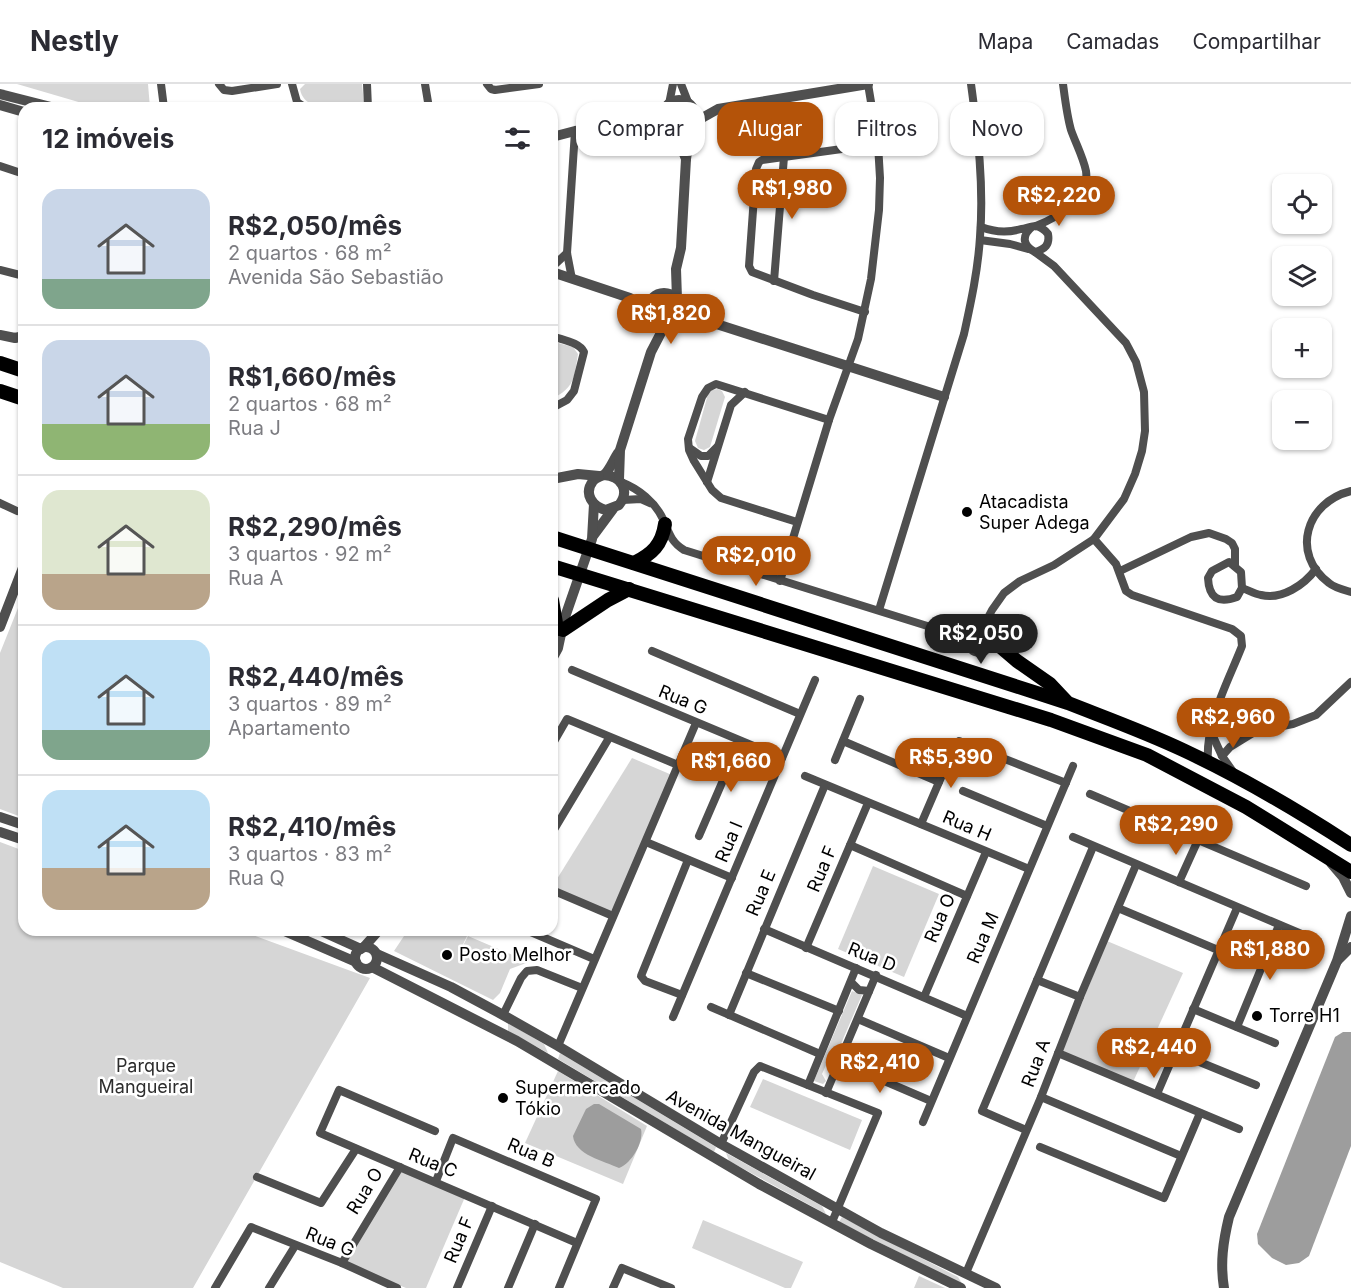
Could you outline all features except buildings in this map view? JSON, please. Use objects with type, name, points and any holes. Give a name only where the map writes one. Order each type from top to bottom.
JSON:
[{"type":"main road","points":[[0,363],[18,369]]},
{"type":"main road","points":[[0,391],[18,397]]},
{"type":"main road","points":[[634,563],[656,550],[663,537],[665,524]]},
{"type":"main road","points":[[558,538],[591,543],[634,563],[1068,703],[1120,723],[1208,762],[1351,845]]},
{"type":"main road","points":[[558,568],[1040,717],[1199,771],[1208,762]]},
{"type":"main road","points":[[559,629],[629,589]]},
{"type":"main road","points":[[985,634],[1017,661],[1050,684],[1068,703]]},
{"type":"main road","points":[[1147,755],[1220,793],[1351,872]]},
{"type":"main road","points":[[1208,762],[1220,793]]},
{"type":"street","points":[[161,84],[163,102]]},
{"type":"street","points":[[219,84],[224,90],[232,91],[277,84]]},
{"type":"street","points":[[292,84],[297,102]]},
{"type":"street","points":[[367,84],[368,102]]},
{"type":"street","points":[[425,84],[428,102]]},
{"type":"street","points":[[488,84],[491,89],[495,90],[539,84]]},
{"type":"street","points":[[668,102],[673,84]]},
{"type":"street","points":[[681,84],[688,102]]},
{"type":"street","points":[[760,102],[868,84],[871,102]]},
{"type":"street","points":[[879,610],[964,334],[981,227],[978,135],[970,84]]},
{"type":"street","points":[[1054,266],[1048,244],[1048,234],[1056,218],[1080,195],[1086,179],[1084,163],[1071,129],[1063,84]]},
{"type":"street","points":[[0,93],[33,102]]},
{"type":"street","points":[[1,109],[18,111]]},
{"type":"street","points":[[558,135],[575,131],[567,253],[572,279]]},
{"type":"street","points":[[835,150],[759,162],[756,169],[749,266],[755,274],[865,312]]},
{"type":"street","points":[[591,543],[613,509],[622,500],[624,488],[620,481],[620,450],[651,352],[670,323],[680,314],[676,269],[683,225],[687,156]]},
{"type":"street","points":[[780,581],[865,312],[879,210],[878,156]]},
{"type":"street","points":[[774,281],[784,157]]},
{"type":"street","points":[[0,166],[18,172]]},
{"type":"street","points":[[985,634],[992,610],[1004,593],[1020,581],[1054,565],[1094,538],[1124,498],[1136,474],[1143,451],[1144,392],[1136,362],[1126,343],[1054,266],[1032,250],[1024,238],[1026,231],[1056,218]]},
{"type":"street","points":[[981,227],[999,232],[1034,227],[1043,228],[1048,234]]},
{"type":"street","points":[[980,240],[1032,250],[1043,250],[1048,244]]},
{"type":"street","points":[[558,261],[567,253]]},
{"type":"street","points":[[660,293],[676,269]]},
{"type":"street","points":[[0,270],[18,274]]},
{"type":"street","points":[[558,274],[630,298],[651,319],[670,323],[704,320]]},
{"type":"street","points":[[651,352],[651,319],[647,311],[649,301],[660,293],[669,293],[679,303],[704,320],[944,397]]},
{"type":"street","points":[[0,335],[18,337]]},
{"type":"street","points":[[558,338],[577,345],[584,352],[574,391],[567,400],[558,405]]},
{"type":"street","points":[[797,522],[721,498],[712,490],[694,461],[687,444],[704,392],[711,385],[716,384],[829,420]]},
{"type":"street","points":[[707,482],[730,405],[726,387]]},
{"type":"street","points":[[730,405],[745,392]]},
{"type":"street","points":[[687,444],[701,456],[708,456],[718,446]]},
{"type":"street","points":[[613,509],[599,508],[590,497],[589,490],[592,482],[602,475],[620,450]]},
{"type":"street","points":[[558,478],[612,475],[648,498],[655,506],[672,541],[684,550],[969,639]]},
{"type":"street","points":[[566,476],[582,483],[589,490]]},
{"type":"street","points":[[1351,491],[1338,494],[1324,503],[1311,522],[1306,541],[1310,559],[1316,569],[1330,584],[1351,592]]},
{"type":"street","points":[[622,500],[641,500],[655,506]]},
{"type":"street","points":[[0,503],[17,511]]},
{"type":"street","points":[[558,648],[559,629],[591,543],[594,504]]},
{"type":"street","points":[[1120,571],[1191,537],[1209,533],[1226,538],[1232,543],[1235,549],[1234,565]]},
{"type":"street","points":[[1094,538],[1120,571],[1126,591],[1132,596],[1232,629],[1241,636],[1242,646],[1214,716],[1207,748],[1208,762]]},
{"type":"street","points":[[1229,562],[1234,565],[1241,572],[1242,588],[1237,597],[1227,601],[1217,599],[1211,593],[1208,578],[1212,571],[1229,562]]},
{"type":"street","points":[[1242,588],[1259,595],[1278,595],[1307,581],[1316,569]]},
{"type":"street","points":[[0,627],[18,580]]},
{"type":"street","points":[[975,632],[985,634],[990,641],[987,649],[980,652],[970,647],[969,639],[975,632]]},
{"type":"street","points":[[652,651],[800,714]]},
{"type":"street","name":"Rua G","points":[[572,670],[782,758]]},
{"type":"street","name":"Rua I","points":[[673,1017],[815,680]]},
{"type":"street","points":[[1222,756],[1230,747],[1256,731],[1293,724],[1316,715],[1351,682]]},
{"type":"street","points":[[835,760],[860,699]]},
{"type":"street","points":[[558,735],[567,719],[678,765]]},
{"type":"street","points":[[558,1046],[696,723]]},
{"type":"street","points":[[1211,731],[1222,756],[1236,777]]},
{"type":"street","points":[[558,823],[609,738]]},
{"type":"street","points":[[699,836],[740,741]]},
{"type":"street","points":[[843,741],[939,782]]},
{"type":"street","points":[[921,824],[956,742],[962,741],[1066,783]]},
{"type":"street","name":"Rua M","points":[[923,1122],[1073,766]]},
{"type":"street","name":"Rua H","points":[[805,776],[1029,869]]},
{"type":"street","name":"Rua E","points":[[729,1015],[825,785]]},
{"type":"street","points":[[963,791],[1047,826]]},
{"type":"street","points":[[1090,794],[1306,886]]},
{"type":"street","name":"Rua F","points":[[806,948],[868,803]]},
{"type":"street","points":[[0,817],[18,823]]},
{"type":"street","points":[[0,832],[18,838]]},
{"type":"street","points":[[1072,837],[1318,941]]},
{"type":"street","points":[[1179,882],[1198,840]]},
{"type":"street","points":[[646,842],[732,878]]},
{"type":"street","points":[[850,845],[967,896]]},
{"type":"street","points":[[1026,1130],[982,1111],[1093,847]]},
{"type":"street","name":"Rua O","points":[[924,997],[986,852]]},
{"type":"street","points":[[1327,858],[1343,877],[1351,893]]},
{"type":"street","points":[[682,995],[645,981],[641,976],[688,860]]},
{"type":"street","name":"Rua A","points":[[966,1273],[1136,865]]},
{"type":"street","points":[[558,893],[613,916]]},
{"type":"street","points":[[1118,908],[1218,950]]},
{"type":"street","points":[[1157,1094],[1237,908]]},
{"type":"street","points":[[1224,1288],[1221,1259],[1229,1217],[1337,961],[1351,916]]},
{"type":"street","points":[[1237,1027],[1279,925]]},
{"type":"street","name":"Rua D","points":[[764,929],[876,975],[967,1016]]},
{"type":"street","points":[[296,936],[356,962],[361,968],[372,967],[377,962],[369,950]]},
{"type":"street","name":"Avenida Mangueiral","points":[[334,936],[452,988],[558,1046],[721,1144],[881,1233],[996,1288]]},
{"type":"street","points":[[356,962],[356,954],[369,950],[377,936]]},
{"type":"street","points":[[540,936],[594,959]]},
{"type":"street","points":[[1337,961],[1351,947]]},
{"type":"street","name":"Avenida Mangueiral","points":[[372,967],[444,1003],[592,1085],[759,1184],[871,1244],[961,1288]]},
{"type":"street","points":[[808,1085],[856,968]]},
{"type":"street","points":[[503,1016],[521,978],[527,971],[537,970],[582,988]]},
{"type":"street","points":[[746,973],[838,1011]]},
{"type":"street","points":[[826,1093],[876,975]]},
{"type":"street","points":[[1037,980],[1080,997]]},
{"type":"street","points":[[851,982],[859,990],[869,991]]},
{"type":"street","points":[[444,1003],[445,995],[452,988]]},
{"type":"street","points":[[711,1007],[820,1054]]},
{"type":"street","points":[[1194,1009],[1275,1043]]},
{"type":"street","points":[[858,1019],[949,1058]]},
{"type":"street","points":[[1175,1052],[1256,1085]]},
{"type":"street","points":[[1058,1053],[1239,1129]]},
{"type":"street","points":[[840,1062],[931,1101]]},
{"type":"street","points":[[721,1144],[754,1072],[760,1066],[878,1113],[832,1222]]},
{"type":"street","points":[[592,1085],[600,1082],[602,1074]]},
{"type":"street","name":"Rua C","points":[[435,1131],[339,1090],[320,1133],[577,1243]]},
{"type":"street","points":[[1041,1097],[1181,1156]]},
{"type":"street","points":[[1040,1147],[1164,1198],[1200,1113]]},
{"type":"street","points":[[663,1128],[666,1120],[673,1116]]},
{"type":"street","name":"Rua B","points":[[436,1181],[453,1138],[596,1199],[577,1243]]},
{"type":"street","points":[[257,1177],[321,1203],[356,1149]]},
{"type":"street","name":"Rua O","points":[[342,1263],[400,1167]]},
{"type":"street","name":"Rua F","points":[[457,1288],[492,1206]]},
{"type":"street","points":[[507,1288],[535,1224]]},
{"type":"street","name":"Rua G","points":[[214,1288],[251,1227],[342,1263],[397,1288]]},
{"type":"street","points":[[871,1244],[879,1242],[881,1233]]},
{"type":"street","points":[[559,1288],[577,1243]]},
{"type":"street","points":[[272,1287],[295,1246]]},
{"type":"street","points":[[613,1288],[622,1268],[671,1288]]},
{"type":"street","points":[[966,1273],[966,1288]]},
{"type":"green space","points":[[17,84],[148,84],[150,102],[78,102]]},
{"type":"green space","points":[[305,84],[362,84],[364,102],[308,102],[300,89]]},
{"type":"green space","points":[[558,343],[573,347],[578,354],[572,381],[558,396]]},
{"type":"green space","points":[[718,389],[725,397],[710,447],[704,450],[698,448],[695,441],[708,394],[711,390]]},
{"type":"green space","points":[[18,608],[18,816],[0,809],[0,653]]},
{"type":"green space","points":[[632,758],[672,775],[614,909],[609,912],[558,890],[558,877]]},
{"type":"green space","name":"Parque Mangueiral","points":[[0,842],[18,849],[18,936],[255,936],[370,978],[193,1288],[63,1288],[0,1262]]},
{"type":"green space","points":[[873,866],[939,894],[904,977],[838,949]]},
{"type":"green space","points":[[404,936],[467,936],[457,957],[468,936],[529,962],[510,969],[500,993],[493,1000],[394,951]]},
{"type":"green space","points":[[1107,941],[1183,973],[1133,1082],[1065,1053],[1063,1050]]},
{"type":"green space","points":[[852,991],[862,995],[831,1067],[826,1065],[822,1074],[826,1081],[823,1084],[814,1081]]},
{"type":"green space","points":[[508,1023],[544,1044],[548,1053],[508,1031]]},
{"type":"green space","points":[[560,1053],[716,1147],[714,1152],[558,1059]]},
{"type":"green space","points":[[558,1071],[647,1126],[623,1184],[525,1143]]},
{"type":"green space","points":[[763,1079],[862,1120],[850,1150],[750,1107]]},
{"type":"green space","points":[[726,1153],[822,1206],[826,1214],[729,1161]]},
{"type":"green space","points":[[404,1171],[465,1197],[426,1288],[406,1288],[348,1264],[346,1258],[399,1172]]},
{"type":"green space","points":[[842,1217],[958,1277],[963,1285],[839,1222]]},
{"type":"green space","points":[[703,1220],[803,1262],[791,1288],[785,1288],[692,1248]]},
{"type":"green space","points":[[919,1276],[945,1288],[914,1288]]},
{"type":"shaded area","points":[[1343,1032],[1351,1032],[1351,1146],[1309,1256],[1299,1263],[1286,1265],[1272,1258],[1258,1244],[1257,1234],[1335,1037]]},
{"type":"shaded area","points":[[599,1104],[641,1129],[641,1140],[636,1152],[619,1168],[584,1153],[575,1143],[573,1136],[586,1109]]},
{"type":"place","name":"Atacadista Super Adega","points":[[967,512]]},
{"type":"place","name":"Posto Melhor","points":[[447,955]]},
{"type":"place","name":"Torre H1","points":[[1257,1016]]},
{"type":"place","name":"Supermercado Tókio","points":[[503,1098]]}]
